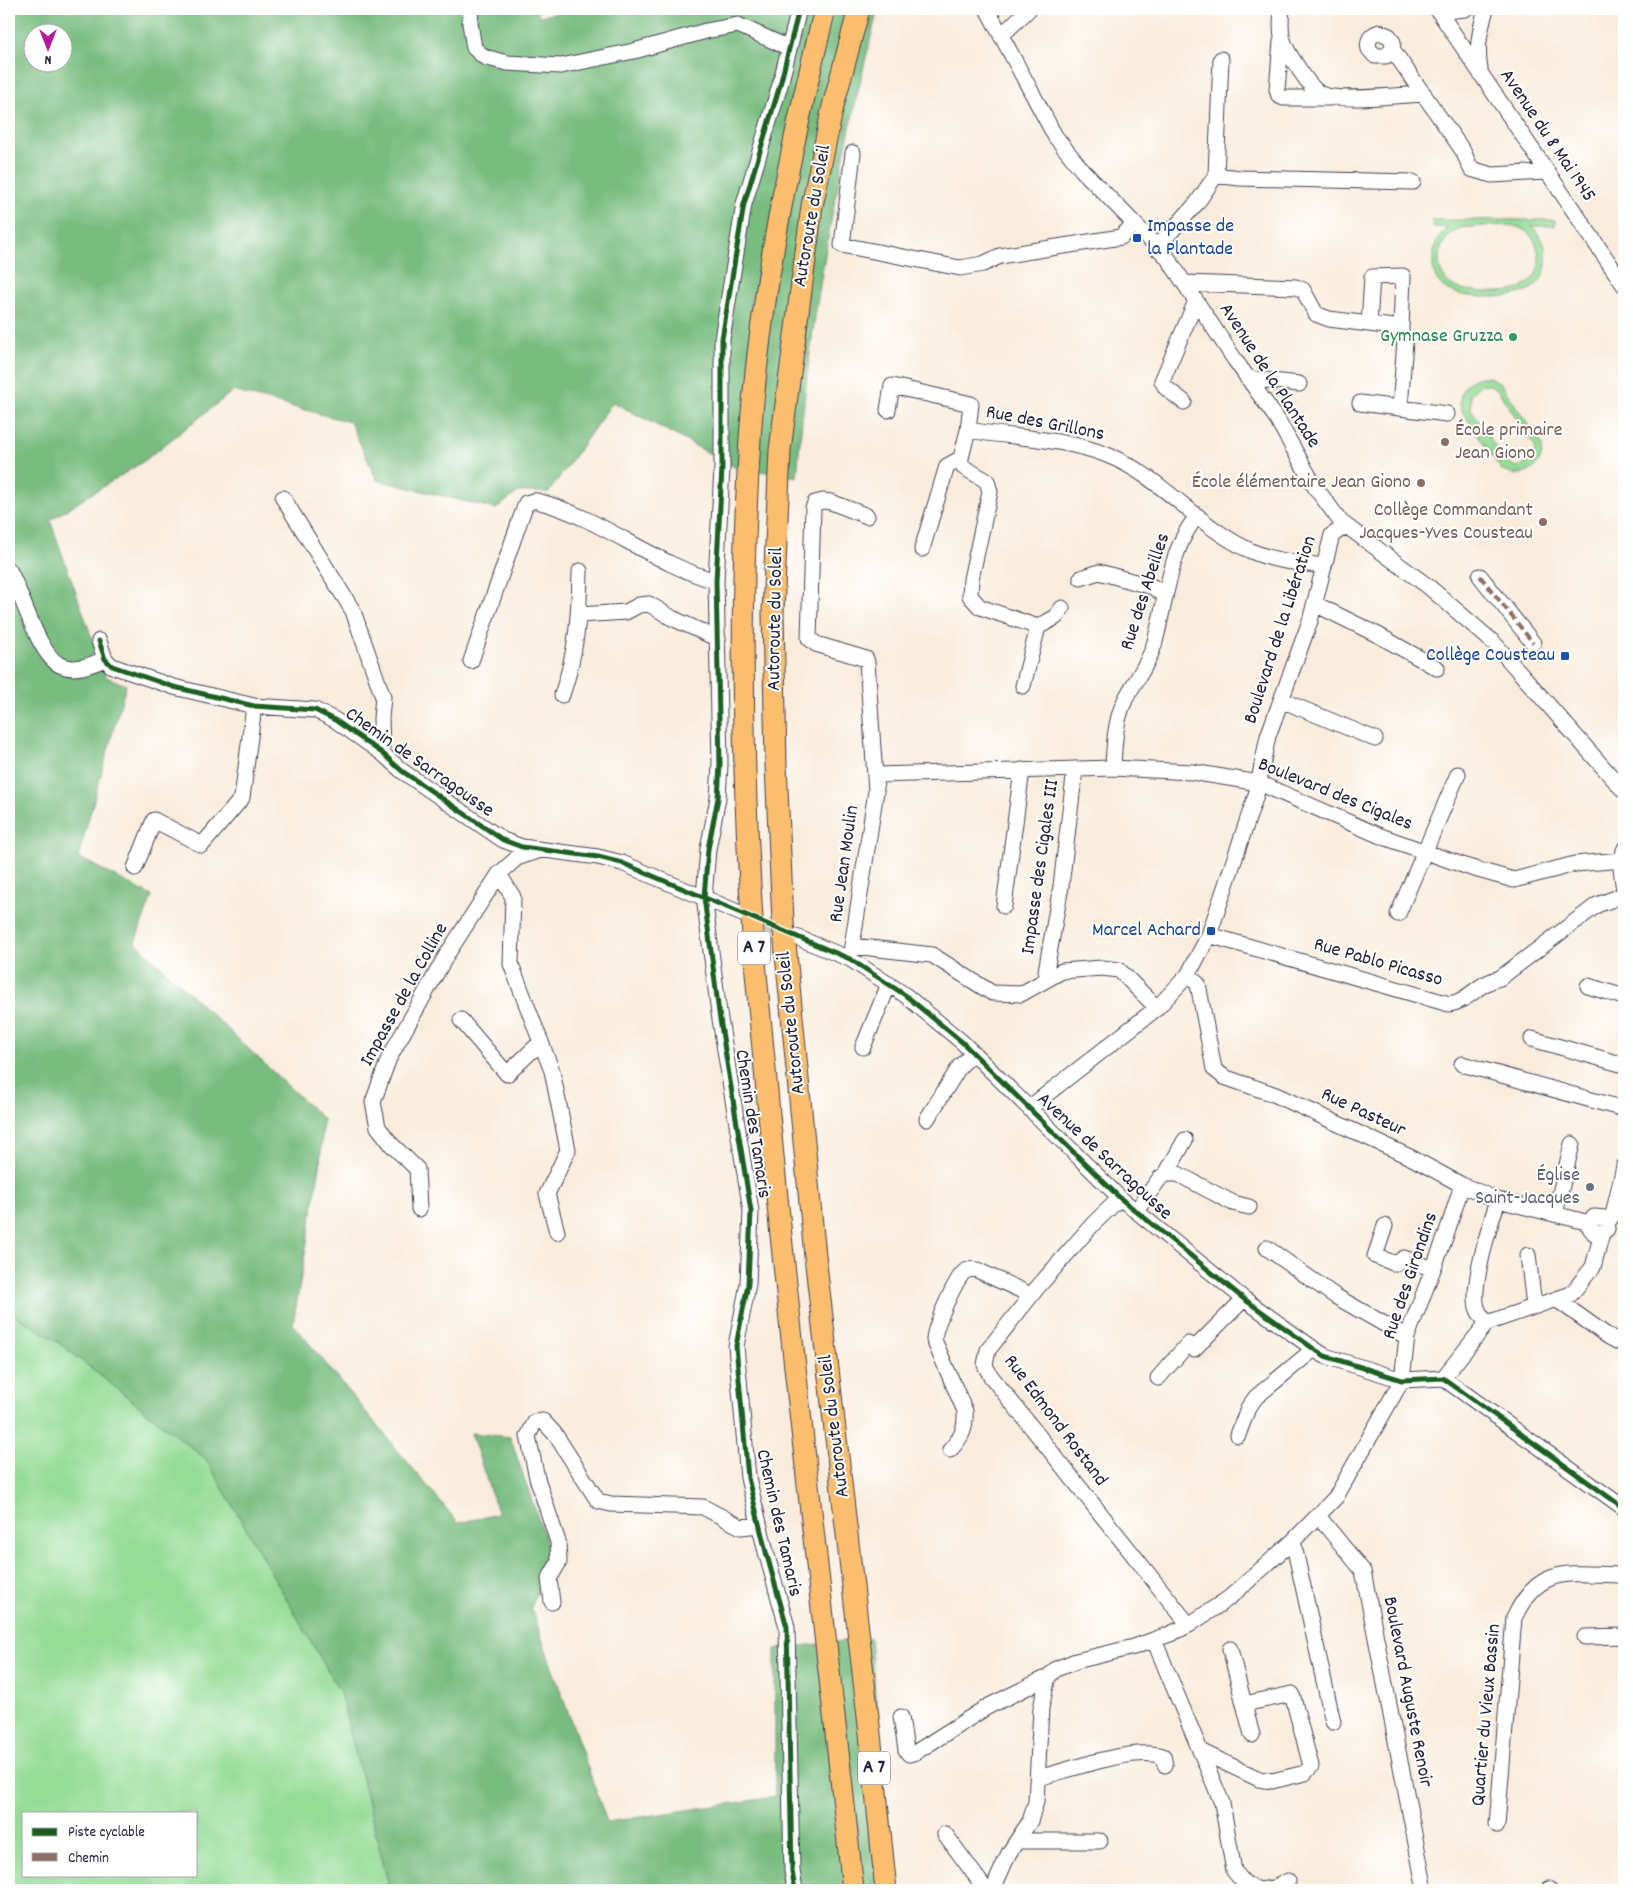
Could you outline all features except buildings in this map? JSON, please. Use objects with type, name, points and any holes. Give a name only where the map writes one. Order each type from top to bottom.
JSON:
[{"type":"highway","name":"Autoroute du Soleil","points":[[825,9],[784,189],[763,319],[750,438],[743,616],[744,738],[753,935],[785,1293],[853,1890]]},
{"type":"highway","name":"Autoroute du Soleil","points":[[859,9],[833,106],[812,206],[780,450],[773,613],[776,764],[783,923],[815,1256],[886,1890]]},
{"type":"street","points":[[472,9],[470,23],[474,48],[484,57],[507,63],[561,66],[634,51],[706,31],[738,25],[789,48]]},
{"type":"street","name":"Chemin des Tamaris","points":[[795,1890],[792,1871],[787,1627],[748,1478],[736,1346],[748,1284],[751,1211],[719,1012],[704,897],[708,849],[718,798],[720,764],[716,581],[722,468],[722,339],[744,204],[799,9]]},
{"type":"street","name":"Avenue de la Plantade","points":[[987,9],[1056,136],[1082,170],[1156,248],[1167,257],[1247,378],[1277,419],[1315,486],[1341,522],[1429,587],[1494,643],[1624,791]]},
{"type":"street","points":[[1001,36],[1029,9]]},
{"type":"street","points":[[1282,9],[1277,90],[1279,96],[1284,98],[1334,98],[1424,94]]},
{"type":"street","name":"Avenue du 8 Mai 1945","points":[[1437,9],[1624,285]]},
{"type":"street","points":[[1442,9],[1445,11],[1465,9]]},
{"type":"street","points":[[1480,73],[1477,53],[1486,9]]},
{"type":"street","points":[[1281,37],[1284,48],[1309,84],[1319,93],[1334,98]]},
{"type":"street","points":[[1392,49],[1463,151],[1472,169],[1492,175],[1546,172]]},
{"type":"street","points":[[1156,248],[1197,203],[1216,175],[1221,60]]},
{"type":"street","points":[[853,153],[842,245],[960,268],[983,264],[1000,256],[1012,256],[1121,237],[1134,224]]},
{"type":"street","points":[[1216,175],[1239,178],[1413,182]]},
{"type":"street","points":[[1369,324],[1372,277],[1403,276],[1401,336],[1405,340],[1400,408]]},
{"type":"street","points":[[1184,283],[1296,287],[1303,290],[1316,314],[1329,320],[1401,328]]},
{"type":"street","points":[[1184,402],[1166,388],[1162,381],[1196,301]]},
{"type":"street","points":[[1247,378],[1299,384]]},
{"type":"street","points":[[888,410],[892,386],[971,404],[968,430],[960,459],[963,467],[987,481],[990,492],[971,579],[970,596],[980,607],[1038,627]]},
{"type":"street","points":[[1360,403],[1447,414]]},
{"type":"street","name":"Rue des Grillons","points":[[968,430],[1078,447],[1107,455],[1159,485],[1198,516],[1249,550],[1290,562],[1323,566]]},
{"type":"street","points":[[922,549],[947,466],[960,459]]},
{"type":"street","points":[[283,498],[353,611],[383,697],[381,718],[382,753]]},
{"type":"street","points":[[471,662],[526,503],[534,500],[577,517],[659,558],[716,581]]},
{"type":"street","name":"Rue Jean Moulin","points":[[852,952],[876,791],[867,662],[866,659],[816,644],[809,638],[815,503],[831,502],[867,516]]},
{"type":"street","name":"Rue des Abeilles","points":[[1113,768],[1114,746],[1124,702],[1153,647],[1165,596],[1189,526],[1198,516]]},
{"type":"street","name":"Boulevard de la Libération","points":[[1029,1108],[1157,1008],[1188,975],[1209,935],[1259,783],[1268,736],[1314,604],[1332,535],[1346,526]]},
{"type":"street","points":[[9,570],[38,638],[58,665],[77,668],[90,666],[105,659],[99,641]]},
{"type":"street","points":[[562,695],[574,660],[579,615],[580,571]]},
{"type":"street","points":[[1081,578],[1099,572],[1153,587],[1165,596]]},
{"type":"street","points":[[1480,576],[1533,643]]},
{"type":"street","points":[[579,615],[626,612],[649,604],[672,618],[718,639]]},
{"type":"street","points":[[1314,604],[1378,635],[1437,668]]},
{"type":"street","points":[[1023,686],[1038,627],[1056,617],[1062,608]]},
{"type":"street","name":"Chemin de Sarragousse","points":[[105,659],[112,666],[174,688],[254,706],[315,710],[334,720],[382,753],[402,771],[503,840],[522,847],[598,857],[622,863],[704,897]]},
{"type":"street","points":[[1281,700],[1375,739]]},
{"type":"street","points":[[135,868],[154,820],[202,845],[242,798],[254,706]]},
{"type":"street","name":"Boulevard des Cigales","points":[[876,775],[1113,768],[1192,772],[1259,783],[1308,806],[1426,853],[1514,880],[1623,853]]},
{"type":"street","name":"Impasse des Cigales III","points":[[1046,971],[1061,886],[1075,769]]},
{"type":"street","points":[[1004,906],[1022,770]]},
{"type":"street","points":[[1398,914],[1426,853],[1458,774]]},
{"type":"street","points":[[1624,840],[1621,868],[1624,891]]},
{"type":"street","name":"Impasse de la Colline","points":[[419,1209],[416,1169],[392,1145],[378,1127],[373,1102],[389,1058],[446,956],[499,874],[517,858],[543,850]]},
{"type":"street","points":[[499,874],[513,897],[511,964],[552,1071],[568,1150],[547,1194],[557,1232]]},
{"type":"street","name":"Rue Pablo Picasso","points":[[1209,935],[1449,1004],[1456,1004],[1486,981],[1500,978],[1597,904],[1624,895]]},
{"type":"street","points":[[704,897],[742,914]]},
{"type":"street","name":"Avenue de Sarragousse","points":[[796,937],[852,952],[912,1000],[974,1053],[1120,1198],[1244,1298],[1325,1356],[1402,1380]]},
{"type":"street","points":[[852,952],[932,955],[992,993],[1000,995],[1021,994],[1062,971],[1102,968],[1118,970],[1157,1008]]},
{"type":"street","name":"Rue Pasteur","points":[[1188,975],[1198,984],[1210,1058],[1214,1069],[1219,1073],[1239,1083],[1276,1095],[1412,1158],[1462,1185],[1498,1200],[1590,1223],[1598,1216],[1612,1221]]},
{"type":"street","points":[[863,1047],[890,984]]},
{"type":"street","points":[[1588,986],[1624,997]]},
{"type":"street","points":[[461,1020],[507,1074],[540,1042]]},
{"type":"street","points":[[1532,1039],[1624,1065]]},
{"type":"street","points":[[927,1119],[960,1066],[974,1053]]},
{"type":"street","points":[[1462,1064],[1624,1109]]},
{"type":"street","points":[[1136,1211],[1160,1178],[1166,1174],[1185,1140]]},
{"type":"street","points":[[1555,1214],[1572,1144]]},
{"type":"street","points":[[1443,1378],[1487,1323],[1571,1294],[1584,1279],[1593,1266],[1612,1221],[1624,1166]]},
{"type":"street","points":[[1166,1174],[1178,1174],[1233,1203],[1249,1207]]},
{"type":"street","name":"Rue des Girondins","points":[[1402,1380],[1407,1337],[1462,1185]]},
{"type":"street","name":"Rue Edmond Rostand","points":[[1120,1198],[1094,1224],[1031,1295],[988,1350],[985,1365],[990,1375],[1189,1625]]},
{"type":"street","points":[[1487,1323],[1478,1310],[1476,1296],[1485,1246],[1498,1200]]},
{"type":"street","points":[[1385,1226],[1374,1256],[1396,1264],[1404,1258],[1433,1269]]},
{"type":"street","points":[[1268,1248],[1335,1296],[1407,1337]]},
{"type":"street","points":[[1528,1255],[1534,1306]]},
{"type":"street","points":[[950,1450],[962,1436],[966,1423],[965,1411],[934,1340],[934,1330],[954,1289],[963,1273],[970,1269],[977,1270],[1031,1295]]},
{"type":"street","points":[[1158,1378],[1188,1344],[1194,1349],[1244,1298]]},
{"type":"street","points":[[1556,1299],[1609,1337],[1624,1345]]},
{"type":"street","points":[[1238,1435],[1248,1408],[1256,1397],[1314,1348]]},
{"type":"street","points":[[901,1716],[906,1750],[908,1754],[916,1752],[987,1707],[1048,1678],[1056,1670],[1076,1661],[1154,1640],[1189,1625],[1229,1598],[1293,1541],[1336,1497],[1402,1380],[1443,1378],[1624,1508]]},
{"type":"street","points":[[552,1602],[549,1579],[559,1562],[558,1542],[537,1478],[528,1436],[535,1422],[543,1421],[555,1434],[598,1501],[611,1504],[703,1507],[741,1526],[760,1526]]},
{"type":"street","name":"Boulevard Auguste Renoir","points":[[1318,1517],[1363,1571],[1425,1890]]},
{"type":"street","points":[[1293,1541],[1333,1722]]},
{"type":"street","name":"Quartier du Vieux Bassin","points":[[1497,1825],[1514,1618],[1520,1605],[1537,1584],[1552,1576],[1624,1575]]},
{"type":"street","points":[[1585,1637],[1624,1636]]},
{"type":"street","points":[[1154,1640],[1222,1803],[1234,1871],[1246,1885],[1260,1890],[1274,1888],[1288,1881]]},
{"type":"street","points":[[1230,1648],[1252,1735]]},
{"type":"street","points":[[995,1890],[1005,1862],[1030,1821],[1036,1802],[1041,1708],[1048,1678]]},
{"type":"street","points":[[1200,1751],[1260,1779],[1272,1781],[1305,1773],[1311,1766],[1310,1757],[1292,1694],[1244,1704]]},
{"type":"street","points":[[1038,1778],[1109,1759],[1150,1752],[1163,1756],[1165,1765]]},
{"type":"street","points":[[944,1834],[986,1890]]},
{"type":"street","points":[[1017,1841],[1100,1841]]},
{"type":"green space","points":[[9,9],[538,9],[538,16],[583,9],[878,9],[838,183],[827,241],[809,359],[797,477],[735,467],[613,402],[549,492],[518,492],[496,509],[377,480],[350,422],[233,391],[144,461],[50,520],[106,677],[126,685],[78,857],[152,896],[135,942],[323,1119],[320,1166],[293,1324],[458,1523],[498,1514],[471,1433],[510,1437],[551,1556],[531,1608],[607,1822],[775,1797],[775,1649],[870,1638],[894,1890],[390,1890],[340,1692],[206,1459],[54,1339],[9,1312]]},
{"type":"green space","points":[[1432,220],[1555,220],[1555,226],[1531,226],[1539,234],[1546,252],[1544,273],[1539,281],[1525,292],[1497,297],[1459,294],[1450,291],[1437,280],[1434,271],[1434,250],[1441,234],[1448,227],[1433,227]],"holes":[[[1513,226],[1527,232],[1534,240],[1538,249],[1538,269],[1533,278],[1526,285],[1516,290],[1501,292],[1472,291],[1450,284],[1440,269],[1440,251],[1443,243],[1449,236],[1456,230],[1464,227]]]},
{"type":"green space","points":[[1482,377],[1489,377],[1500,383],[1542,444],[1540,460],[1536,466],[1524,474],[1509,473],[1501,469],[1462,411],[1460,397],[1462,391],[1470,382]],"holes":[[[1481,384],[1490,385],[1497,389],[1535,446],[1532,457],[1524,465],[1516,467],[1503,459],[1471,409],[1470,394]]]},
{"type":"green space","points":[[9,1312],[54,1339],[206,1459],[340,1692],[390,1890],[9,1890]]},
{"type":"tunnel","points":[[746,915],[791,935]]},
{"type":"marked path","points":[[1480,576],[1533,643]]},
{"type":"cycle path","points":[[795,1890],[792,1871],[787,1627],[748,1478],[736,1346],[748,1284],[751,1211],[719,1013],[704,897],[708,849],[718,798],[720,764],[716,581],[722,468],[722,339],[744,204],[780,85],[799,9]]},
{"type":"cycle path","points":[[99,641],[105,659],[112,666],[174,687],[254,706],[315,710],[335,720],[382,753],[402,771],[503,840],[522,847],[598,857],[622,863],[850,959],[905,995],[962,1042],[1120,1198],[1244,1299],[1314,1349],[1325,1356],[1402,1380],[1443,1378],[1624,1508]]},
{"type":"place","name":"Impasse de la Plantade","points":[[1137,238]]},
{"type":"place","name":"Gymnase Gruzza","points":[[1513,337]]},
{"type":"place","name":"École primaire Jean Giono","points":[[1445,442]]},
{"type":"place","name":"École élémentaire Jean Giono","points":[[1421,483]]},
{"type":"place","name":"Collège Commandant Jacques-Yves Cousteau","points":[[1543,522]]},
{"type":"place","name":"Collège Cousteau","points":[[1565,656]]},
{"type":"place","name":"Marcel Achard","points":[[1211,931]]},
{"type":"place","name":"Église Saint-Jacques","points":[[1590,1187]]}]
